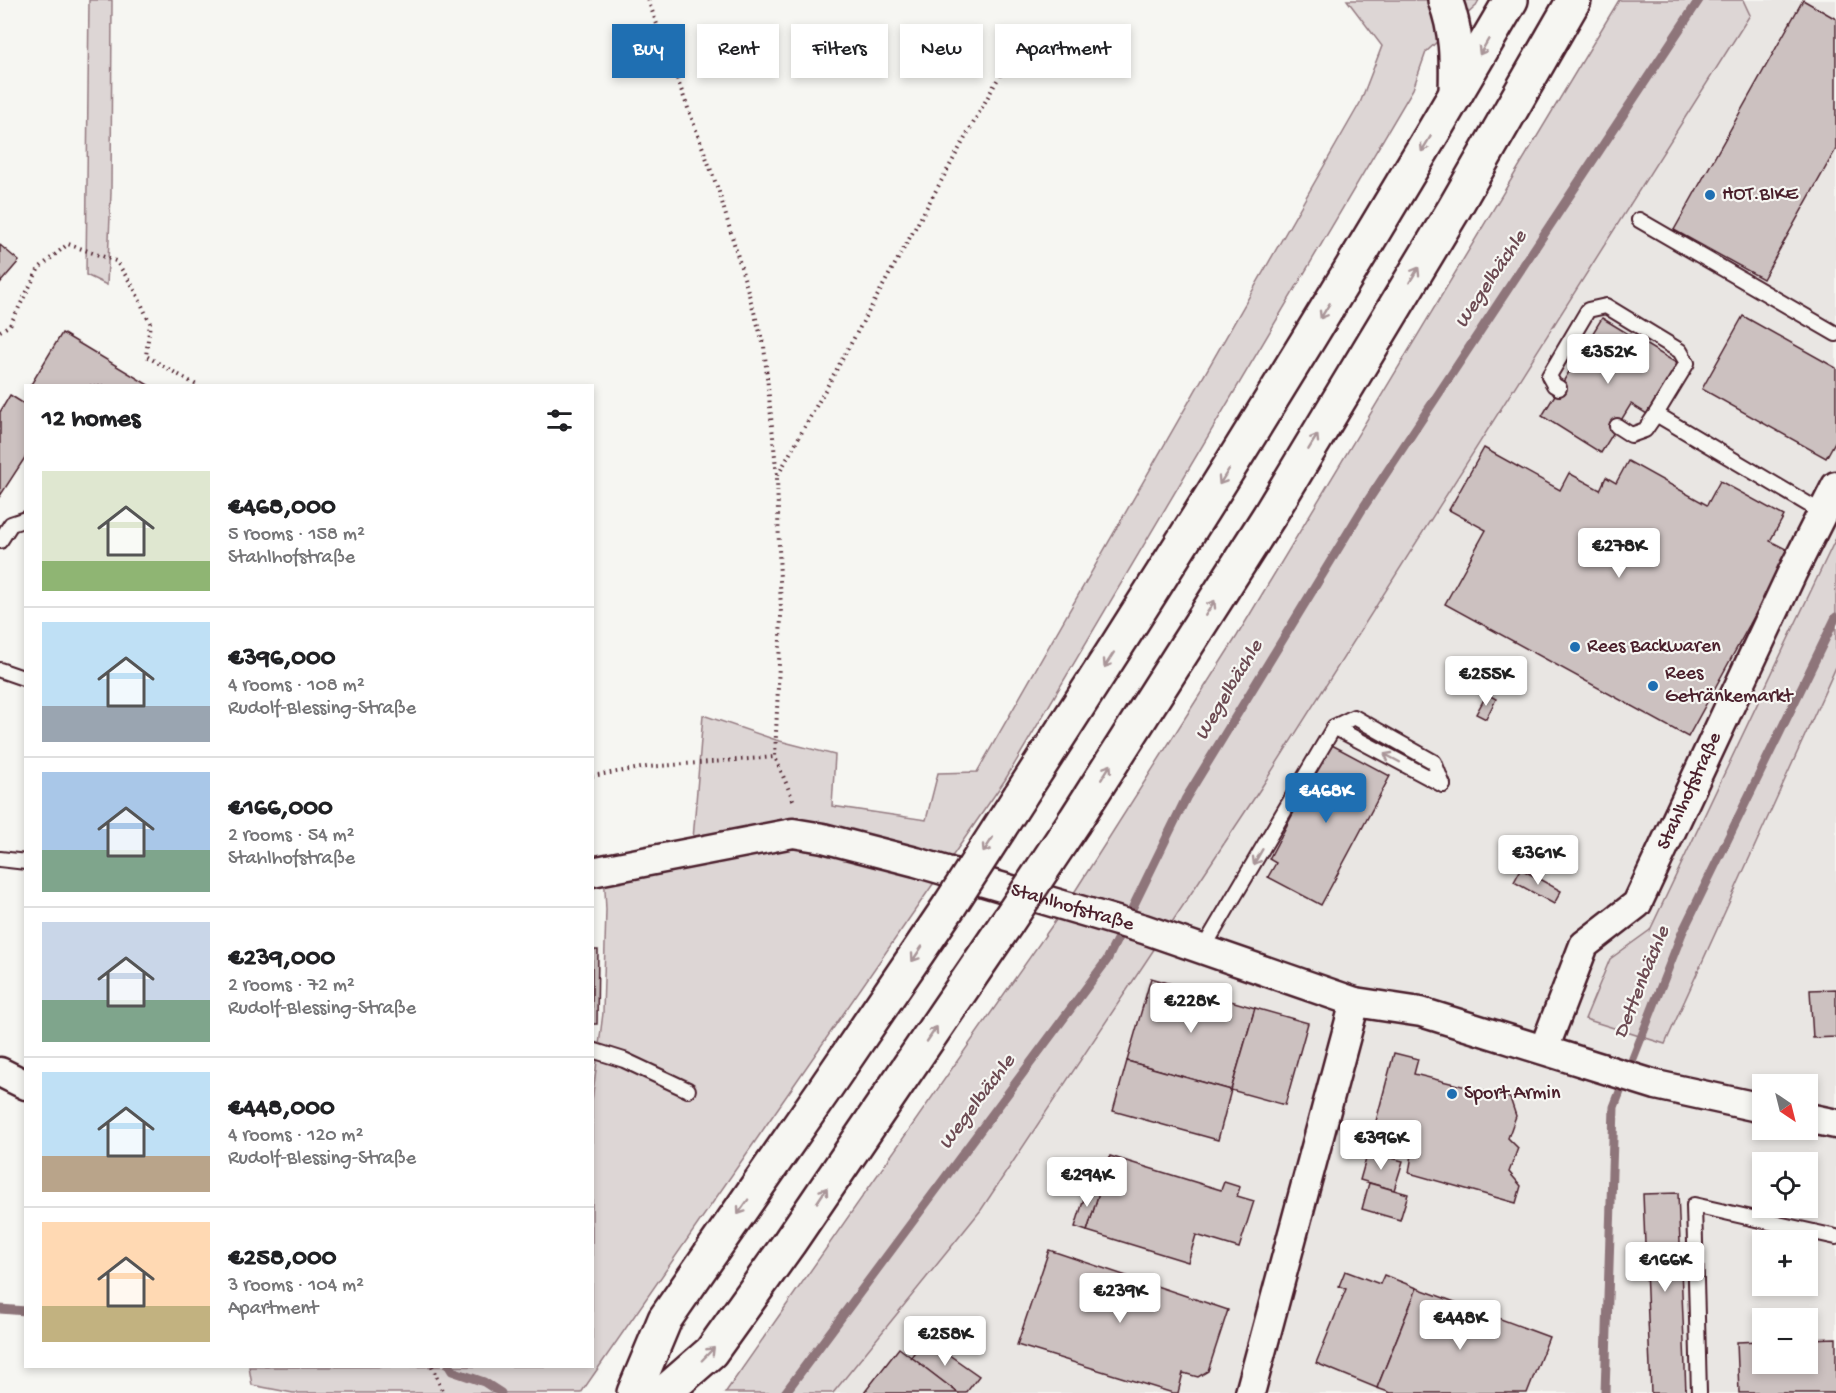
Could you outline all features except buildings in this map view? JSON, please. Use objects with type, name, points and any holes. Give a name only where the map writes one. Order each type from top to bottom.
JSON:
[{"type":"highway","points":[[1445,0],[1454,24],[1457,48],[1456,94]]},
{"type":"highway","points":[[634,1393],[665,1318],[950,905],[1141,611],[1511,0]]},
{"type":"highway","points":[[664,1393],[711,1352],[789,1244],[1074,822],[1281,495],[1454,209],[1574,0]]},
{"type":"street","name":"Stahlhofstraße","points":[[1544,1049],[1584,945],[1637,904],[1792,573],[1836,486]]},
{"type":"street","name":"Stahlhofstraße","points":[[594,872],[793,833],[823,838],[916,862],[1144,929],[1355,1002],[1421,1012],[1656,1085],[1752,1106]]},
{"type":"street","points":[[1250,1393],[1355,1002]]},
{"type":"street","points":[[0,1072],[24,1084]]},
{"type":"street","points":[[1818,1120],[1836,1124]]},
{"type":"lane","points":[[1639,220],[1836,334]]},
{"type":"lane","points":[[1559,388],[1554,385],[1549,376],[1588,310],[1606,306],[1680,351],[1687,363],[1645,430],[1631,435],[1617,426]]},
{"type":"lane","points":[[1656,414],[1823,513]]},
{"type":"lane","points":[[0,541],[10,524],[24,520]]},
{"type":"lane","points":[[0,670],[24,678]]},
{"type":"lane","points":[[1203,950],[1334,727],[1443,785]]},
{"type":"lane","points":[[0,859],[24,862]]},
{"type":"lane","points":[[594,1051],[624,1060],[688,1090]]},
{"type":"lane","points":[[1699,1393],[1694,1205],[1836,1238]]},
{"type":"path","points":[[648,0],[719,192],[764,346],[777,477],[781,616],[775,758],[795,804],[793,833]]},
{"type":"path","points":[[777,477],[998,78]]},
{"type":"path","points":[[0,331],[10,325],[39,268],[68,244],[116,261],[134,288],[150,323],[146,356],[195,384]]},
{"type":"path","points":[[594,776],[647,767],[775,758]]},
{"type":"path","points":[[433,1368],[443,1393]]},
{"type":"shaded area","points":[[89,0],[112,0],[111,193],[107,285],[86,275]]},
{"type":"shaded area","points":[[1347,0],[1479,0],[1475,7],[1426,52],[1413,89],[1005,780],[581,1393],[293,1393],[252,1385],[249,1368],[594,1368],[594,1085],[603,1013],[606,910],[604,869],[692,852],[703,715],[776,740],[835,755],[832,806],[926,820],[938,773],[977,772],[1360,103],[1382,46]]},
{"type":"shaded area","points":[[1619,0],[1743,0],[1750,15],[1261,788],[981,1210],[833,1393],[725,1393],[1065,907],[1237,636]]},
{"type":"shaded area","points":[[1743,0],[1836,0],[1836,538],[1650,930],[1610,959],[1585,1019],[1665,1043],[1836,667],[1836,1393],[833,1393],[981,1210],[1750,15]]},
{"type":"shaded area","points":[[1836,538],[1836,667],[1665,1044],[1585,1019],[1610,959],[1650,930]]},
{"type":"waterway","name":"Wegelbächle","points":[[785,1393],[1107,960],[1186,798],[1363,508],[1699,0]]},
{"type":"waterway","name":"Dettenbächle","points":[[1605,1393],[1614,1107],[1682,933],[1836,617]]},
{"type":"waterway","name":"Wegelbächle","points":[[0,1309],[24,1311]]},
{"type":"waterway","name":"Wegelbächle","points":[[450,1368],[452,1371],[484,1382],[501,1393]]},
{"type":"place","name":"HOT.BIKE","points":[[1710,195]]},
{"type":"place","name":"Rees Backwaren","points":[[1575,647]]},
{"type":"place","name":"Rees Getränkemarkt","points":[[1653,686]]},
{"type":"place","name":"Sport Armin","points":[[1452,1094]]}]
